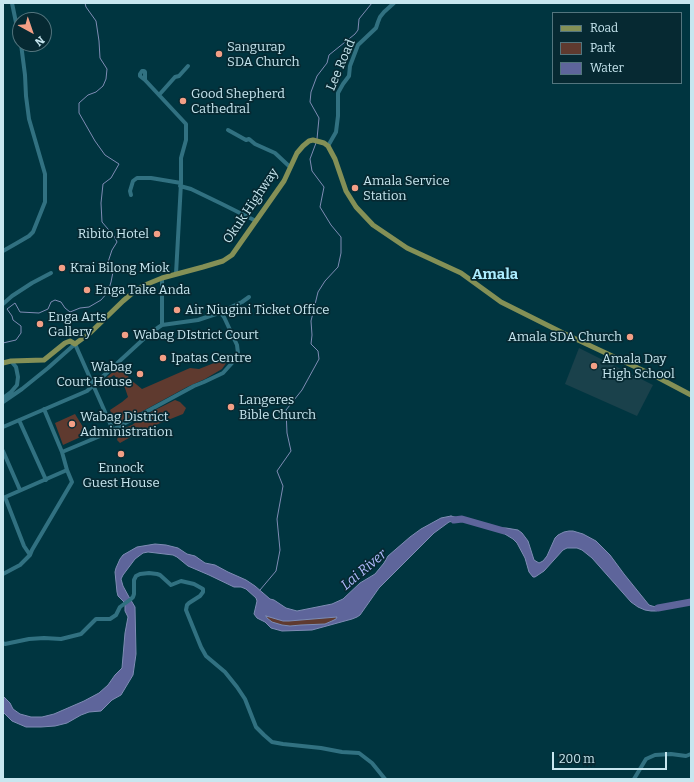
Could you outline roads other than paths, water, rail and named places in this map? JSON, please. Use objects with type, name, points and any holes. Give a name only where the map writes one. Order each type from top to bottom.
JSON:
[{"type":"main road","name":"Okuk Highway","points":[[3,363],[11,361],[44,360],[65,343],[70,341],[75,344],[90,333],[122,301],[145,284],[223,261],[232,255],[284,181],[297,153],[309,141],[313,140],[326,144]]},
{"type":"main road","points":[[326,144],[335,159],[346,191],[356,207],[372,224],[407,248],[461,273],[501,302],[657,377],[691,395]]},
{"type":"street","name":"Lee Road","points":[[326,144],[336,132],[338,93],[349,76],[350,66],[358,45],[376,28],[384,12],[394,3]]},
{"type":"street","points":[[3,250],[29,236],[45,202],[44,174],[29,119],[21,52]]},
{"type":"street","points":[[159,95],[175,77],[179,76],[188,66]]},
{"type":"street","points":[[145,80],[186,124],[186,140],[181,158],[176,274]]},
{"type":"street","points":[[228,130],[275,153],[290,168]]},
{"type":"street","points":[[131,195],[130,191],[133,181],[137,178],[151,178],[180,184],[256,221]]},
{"type":"street","points":[[3,304],[12,296],[32,283],[51,273]]},
{"type":"street","points":[[162,278],[162,325]]},
{"type":"street","points":[[3,427],[87,391],[149,334],[162,325],[198,320],[242,302],[248,297]]},
{"type":"street","points":[[62,452],[105,434],[194,386],[223,373],[238,353],[237,345],[224,317],[220,312]]},
{"type":"street","points":[[3,402],[43,372],[75,344],[113,430]]},
{"type":"street","points":[[3,398],[17,385],[18,377],[16,367],[11,361]]},
{"type":"street","points":[[3,574],[20,565],[30,555],[36,542],[72,482],[62,452],[44,410]]},
{"type":"street","points":[[19,420],[46,480]]},
{"type":"street","points":[[3,451],[20,490]]},
{"type":"street","points":[[30,555],[24,546],[4,497],[67,470]]},
{"type":"street","points":[[3,643],[5,644],[29,639],[61,639],[81,634],[94,620],[106,620],[116,615],[122,605],[131,599],[134,594],[134,578],[140,574],[154,573],[160,575],[171,585],[181,581],[194,584],[203,589],[203,592],[200,596],[187,605],[186,610],[201,647],[206,656],[224,672],[237,687],[245,699],[256,727],[272,742],[359,753],[372,763],[385,779]]},
{"type":"street","points":[[634,779],[646,759],[655,755],[671,754],[686,756],[691,754]]},
{"type":"water","points":[[451,516],[462,519],[449,522],[434,533],[379,588],[360,615],[352,619],[312,630],[282,631],[271,628],[254,614],[257,601],[256,598],[246,589],[234,587],[188,566],[173,555],[148,552],[143,553],[135,559],[121,579],[123,586],[135,607],[136,654],[133,675],[121,695],[112,700],[101,711],[89,712],[67,723],[55,726],[26,727],[12,721],[3,712],[3,696],[10,703],[13,709],[20,714],[31,717],[42,717],[54,714],[99,693],[108,685],[122,668],[128,617],[125,611],[124,602],[118,596],[115,572],[123,555],[137,547],[155,544],[178,548],[187,554],[195,556],[205,563],[215,565],[246,580],[270,599],[286,608],[297,611],[332,604],[343,599],[360,583],[375,574],[388,556],[410,537],[441,518]],"holes":[[[266,616],[283,621],[289,621],[337,617],[336,619],[325,624],[290,626],[272,622]]]},
{"type":"water","points":[[495,528],[518,530],[522,533],[528,541],[534,560],[539,563],[547,556],[555,538],[558,535],[569,531],[583,534],[596,541],[610,555],[649,605],[666,607],[656,611],[651,611],[638,607],[631,602],[592,558],[577,548],[567,548],[563,550],[544,571],[533,577],[529,572],[525,558],[517,543]]},
{"type":"waterway","points":[[3,343],[16,340],[21,333],[21,326],[13,320],[7,309],[15,303],[20,312],[39,313],[48,309],[51,302],[55,300],[61,302],[70,312],[80,308],[89,307],[101,300],[108,292],[111,282],[113,272],[108,262],[112,250],[117,242],[102,222],[101,203],[103,184],[111,178],[119,164],[105,155],[79,113],[79,103],[88,95],[96,92],[103,86],[106,79],[107,69],[100,58],[96,21],[86,7],[85,3]]},
{"type":"waterway","points":[[317,139],[319,118],[310,102],[311,92],[317,76],[327,63],[329,55],[355,34],[358,30],[359,19],[372,3]]},
{"type":"waterway","points":[[260,590],[276,571],[280,550],[277,519],[283,486],[277,471],[291,451],[287,433],[286,410],[302,390],[319,359],[318,351],[311,344],[311,321],[318,292],[325,281],[338,267],[341,253],[341,237],[331,225],[320,207],[324,187],[312,171],[310,159],[316,143]]},
{"type":"waterway","name":"Lai River","points":[[454,520],[462,519],[504,531]]},
{"type":"waterway","name":"Lai River","points":[[658,608],[691,602]]},
{"type":"place","name":"Sangurap SDA Church","points":[[219,54]]},
{"type":"place","name":"Good Shepherd Cathedral","points":[[183,101]]},
{"type":"place","name":"Amala Service Station","points":[[355,188]]},
{"type":"place","name":"Ribito Hotel","points":[[157,234]]},
{"type":"place","name":"Krai Bilong Miok","points":[[62,268]]},
{"type":"place","name":"Enga Take Anda","points":[[87,290]]},
{"type":"place","name":"Air Niugini Ticket Office","points":[[177,310]]},
{"type":"place","name":"Enga Arts Gallery","points":[[40,324]]},
{"type":"place","name":"Wabag DIstrict Court","points":[[125,335]]},
{"type":"place","name":"Amala SDA Church","points":[[630,337]]},
{"type":"place","name":"Ipatas Centre","points":[[163,358]]},
{"type":"place","name":"Amala Day High School","points":[[594,366]]},
{"type":"place","name":"Wabag Court House","points":[[140,374]]},
{"type":"place","name":"Langeres Bible Church","points":[[231,407]]},
{"type":"place","name":"Wabag District Administration","points":[[72,424]]},
{"type":"place","name":"Ennock Guest House","points":[[121,454]]},
{"type":"district","name":"Amala","points":[[495,275]]}]
